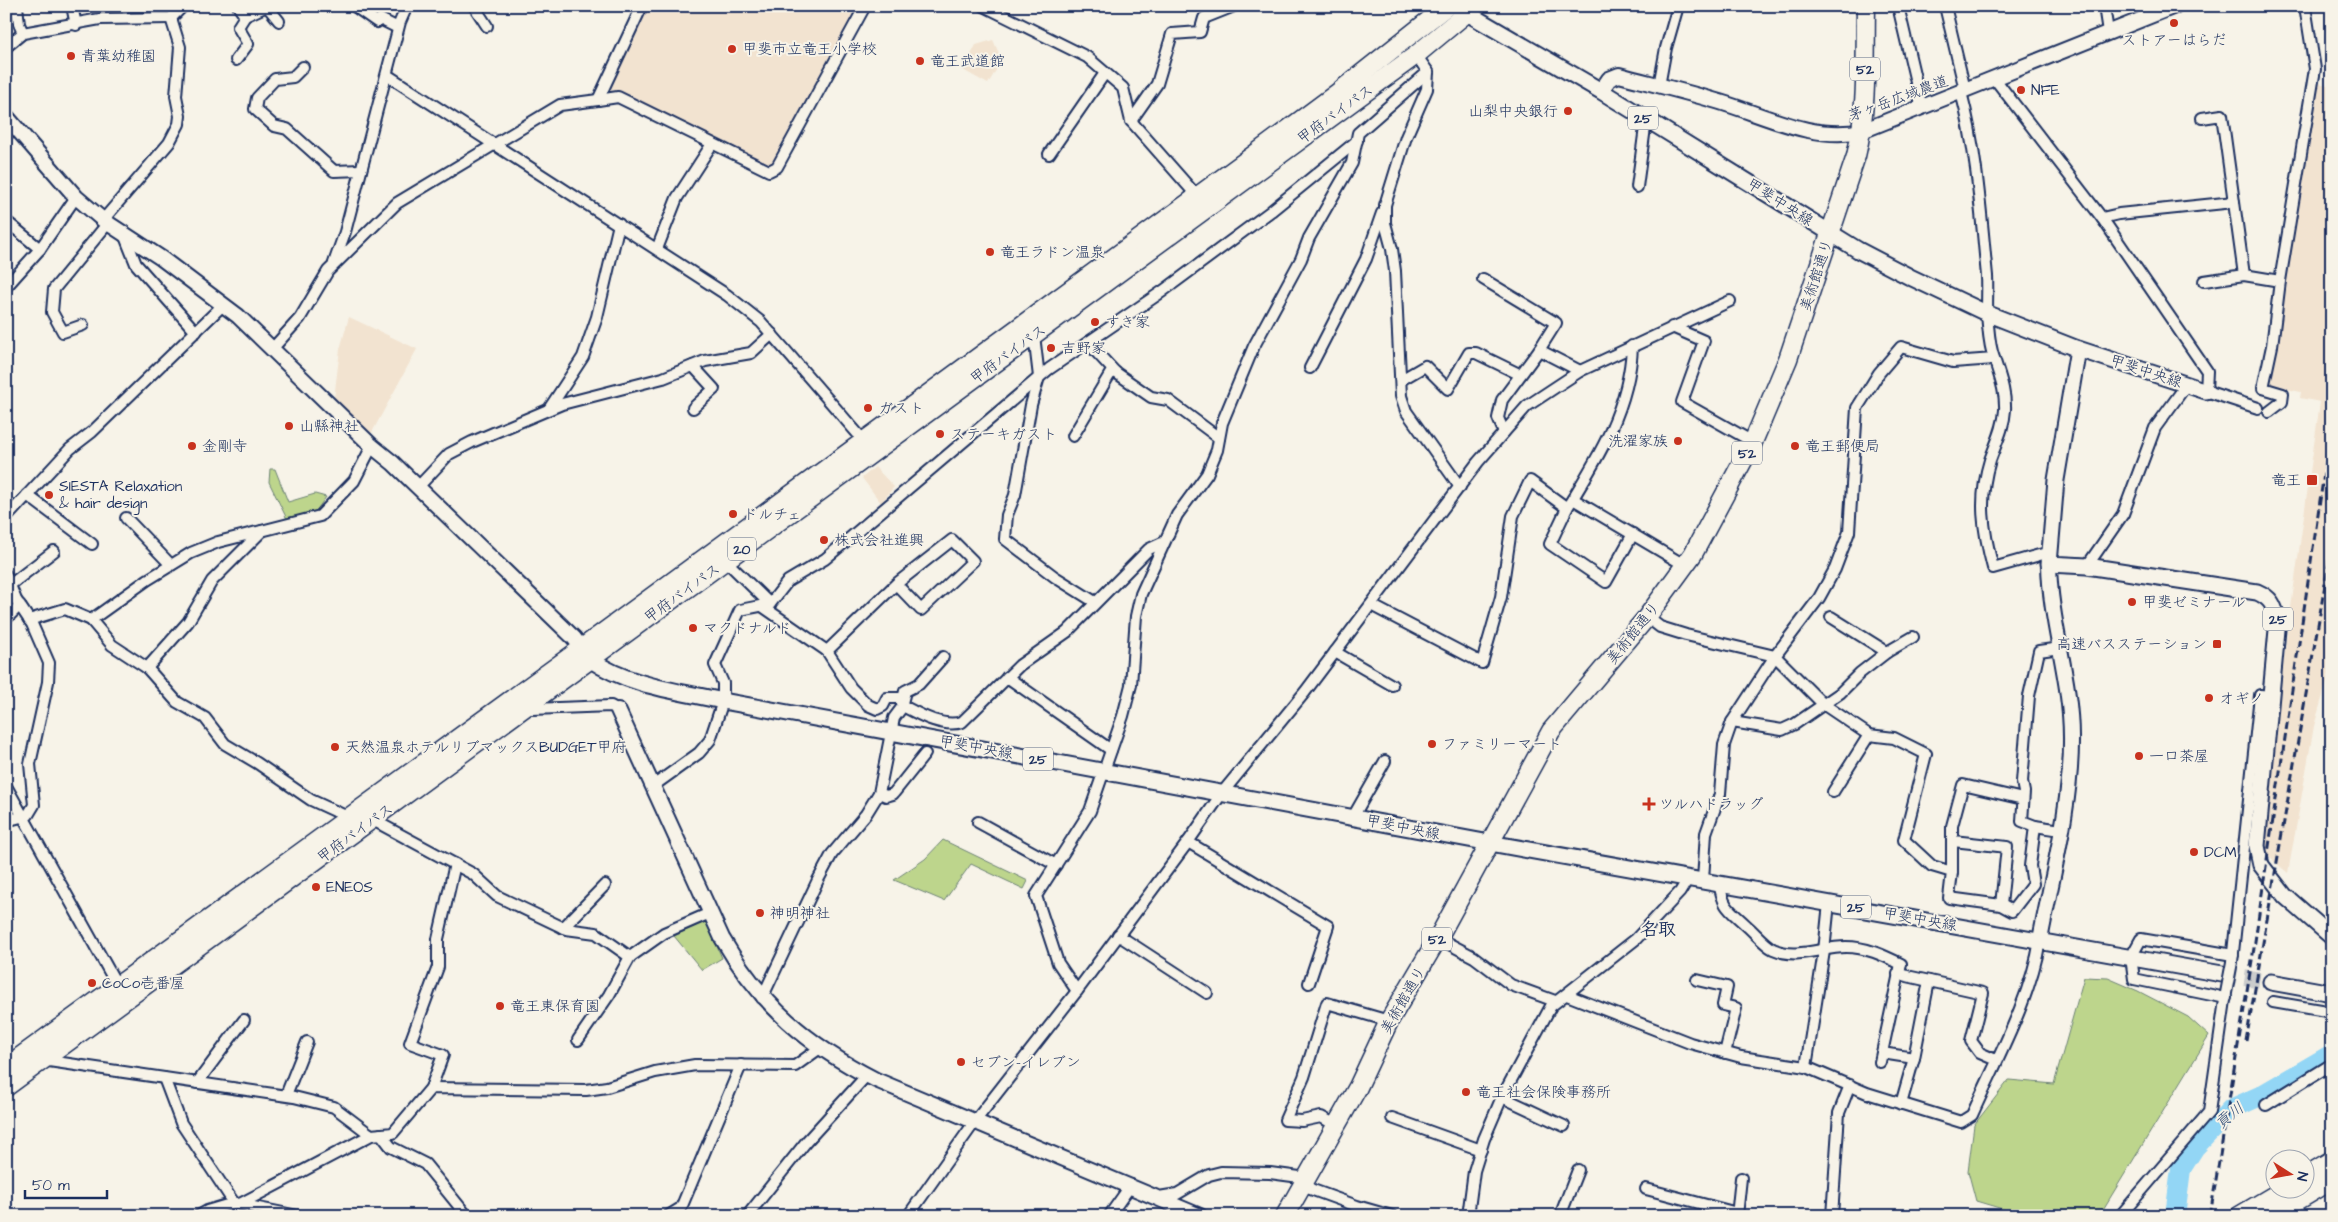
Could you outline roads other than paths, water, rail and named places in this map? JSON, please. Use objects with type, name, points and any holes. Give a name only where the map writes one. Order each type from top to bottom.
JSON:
[{"type":"highway","name":"甲府バイパス","points":[[6,1087],[527,706],[587,654],[864,441],[1336,94],[1447,6]]},
{"type":"highway","name":"美術館通り","points":[[1285,1216],[1358,1087],[1390,1021],[1438,938],[1551,731],[1647,617],[1686,566],[1753,442],[1788,359],[1856,156],[1862,131],[1865,102],[1866,6]]},
{"type":"highway","name":"甲府バイパス","points":[[9,1062],[118,987],[350,818],[587,654],[726,561],[1416,55],[1466,9]]},
{"type":"highway","points":[[2316,1170],[2332,1160]]},
{"type":"highway","points":[[2272,1216],[2332,1180]]},
{"type":"highway","points":[[2239,1216],[2266,1200]]},
{"type":"main road","name":"甲斐中央線","points":[[1466,9],[1829,232],[1910,277],[1986,313],[2078,349],[2206,391]]},
{"type":"main road","points":[[2049,558],[2056,480],[2078,349]]},
{"type":"main road","name":"25","points":[[2049,558],[2087,566],[2257,592],[2268,596],[2273,602],[2278,619],[2257,846],[2261,865],[2286,896],[2332,937]]},
{"type":"main road","name":"甲斐中央線","points":[[587,654],[604,669],[644,684],[722,701],[1490,843],[2222,974]]},
{"type":"main road","points":[[2270,982],[2332,993]]},
{"type":"street","points":[[17,6],[19,24],[23,33]]},
{"type":"street","points":[[72,6],[76,25]]},
{"type":"street","points":[[6,47],[23,33],[76,25],[100,19],[171,18],[183,6]]},
{"type":"street","points":[[238,6],[245,16]]},
{"type":"street","points":[[236,60],[248,44],[238,27],[245,16],[267,6],[279,21]]},
{"type":"street","points":[[354,6],[376,22],[380,19],[398,28]]},
{"type":"street","points":[[333,266],[387,75],[398,28],[407,6]]},
{"type":"street","points":[[474,6],[487,26]]},
{"type":"street","points":[[598,100],[642,6]]},
{"type":"street","points":[[273,348],[300,318],[333,266],[397,203],[560,105],[618,97],[769,171],[777,167],[865,6]]},
{"type":"street","points":[[1131,121],[1157,84],[1172,34],[1200,32],[1204,18],[1234,6]]},
{"type":"street","points":[[1659,86],[1666,48],[1678,6]]},
{"type":"street","points":[[1898,6],[1922,108]]},
{"type":"street","points":[[1567,995],[1690,1043],[1725,1053],[1806,1067],[1901,1104],[1961,1122],[1972,1115],[2029,984],[2037,962],[2069,778],[2071,737],[2068,698],[2053,619],[2049,558],[1993,568],[1984,532],[1982,493],[1990,460],[2000,435],[2005,410],[2003,384],[1994,359],[1986,313],[1987,278],[1964,91],[1945,6]]},
{"type":"street","points":[[2104,6],[2108,32]]},
{"type":"street","name":"茅ヶ岳広域農道","points":[[1601,92],[1609,79],[1620,75],[1721,103],[1800,130],[1849,134],[1862,131],[1996,79],[2175,6]]},
{"type":"street","points":[[2270,412],[2282,402],[2283,394],[2263,388],[2272,346],[2280,281],[2315,69],[2305,6]]},
{"type":"street","points":[[989,7],[1087,57],[1123,88],[1131,121],[1197,196]]},
{"type":"street","points":[[83,325],[63,332],[52,312],[54,289],[105,221],[169,143],[179,124],[180,116],[176,96],[180,47],[171,18]]},
{"type":"street","points":[[1310,368],[1366,259],[1406,137],[1427,89],[1428,72],[1416,55]]},
{"type":"street","points":[[304,67],[293,76],[275,79],[258,98],[255,109],[274,126],[287,129],[334,171],[361,170]]},
{"type":"street","points":[[1077,990],[1058,963],[1036,896],[1090,811],[1132,685],[1136,616],[1141,594],[1162,543],[1177,515],[1207,474],[1228,406],[1254,346],[1301,260],[1310,238],[1352,164],[1358,134],[1428,72]]},
{"type":"street","points":[[1049,154],[1105,73]]},
{"type":"street","points":[[387,75],[727,295],[761,322],[864,441]]},
{"type":"street","points":[[1996,79],[2102,218],[2206,371],[2206,391],[2258,408]]},
{"type":"street","points":[[2202,118],[2222,115],[2244,275]]},
{"type":"street","points":[[6,116],[76,197],[105,221],[161,258],[224,304],[273,348],[372,446],[418,487],[587,654]]},
{"type":"street","points":[[1637,187],[1646,120]]},
{"type":"street","points":[[653,786],[699,753],[710,740],[722,701],[722,683],[715,665],[740,610],[766,605],[788,581],[825,559],[1039,377],[1163,291],[1357,141]]},
{"type":"street","points":[[657,249],[677,198],[712,144]]},
{"type":"street","points":[[6,287],[40,249],[76,197]]},
{"type":"street","points":[[2102,218],[2119,214],[2234,202]]},
{"type":"street","points":[[1385,205],[1385,223],[1392,249],[1395,271],[1401,396],[1406,411],[1460,487]]},
{"type":"street","points":[[6,221],[40,249]]},
{"type":"street","points":[[549,410],[583,357],[597,317],[619,224]]},
{"type":"street","points":[[124,234],[136,264],[196,332]]},
{"type":"street","points":[[2204,281],[2244,275],[2280,281]]},
{"type":"street","points":[[1483,279],[1556,323],[1539,350],[1502,400],[1498,418],[1504,432]]},
{"type":"street","points":[[913,1214],[976,1120],[1077,990],[1188,842],[1222,793],[1305,692],[1460,487],[1527,406],[1580,371],[1730,301]]},
{"type":"street","points":[[6,518],[70,449],[92,432],[224,304]]},
{"type":"street","points":[[1672,328],[1704,340],[1682,402],[1753,442]]},
{"type":"street","points":[[418,487],[449,454],[549,410],[607,392],[663,378],[705,361],[751,353],[772,334]]},
{"type":"street","points":[[1034,335],[1039,377],[1022,448],[1015,495],[1007,515],[1005,539],[1055,577],[1095,602]]},
{"type":"street","points":[[1088,342],[1115,372],[1152,396],[1168,400],[1219,438]]},
{"type":"street","points":[[1632,346],[1626,387],[1612,430],[1596,462],[1572,498],[1550,544],[1606,582],[1633,534]]},
{"type":"street","points":[[1468,1216],[1474,1171],[1502,1097],[1555,1001],[1567,995],[1636,939],[1680,892],[1696,879],[1706,834],[1720,794],[1724,745],[1732,722],[1775,656],[1818,598],[1835,570],[1849,532],[1857,408],[1900,347],[1953,362],[1994,359]]},
{"type":"street","points":[[1539,350],[1580,371]]},
{"type":"street","points":[[1401,380],[1425,366],[1448,389],[1469,353],[1476,353],[1520,374]]},
{"type":"street","points":[[692,408],[714,389],[693,366]]},
{"type":"street","points":[[1073,436],[1110,374],[1115,372]]},
{"type":"street","points":[[2087,566],[2124,514],[2155,428],[2186,384]]},
{"type":"street","points":[[91,620],[191,553],[218,542],[320,516],[354,481],[372,446]]},
{"type":"street","points":[[1371,605],[1482,663],[1502,597],[1513,516],[1530,481],[1567,508]]},
{"type":"street","points":[[27,496],[92,544]]},
{"type":"street","points":[[1572,498],[1686,566]]},
{"type":"street","points":[[126,518],[171,565]]},
{"type":"street","points":[[147,668],[188,622],[212,581],[262,531]]},
{"type":"street","points":[[827,651],[896,584],[952,540],[973,561],[921,610],[896,584]]},
{"type":"street","points":[[726,561],[766,605],[827,651],[851,688],[868,705],[877,709],[883,706],[887,698],[902,702],[925,718],[954,724],[962,722],[1020,666],[1067,632],[1149,549],[1162,543]]},
{"type":"street","points":[[6,821],[28,815],[34,805],[30,764],[49,663],[8,580],[54,552]]},
{"type":"street","points":[[6,619],[20,605]]},
{"type":"street","points":[[29,620],[65,609],[91,620],[112,645],[147,668],[177,702],[206,718],[225,744],[312,800],[350,818]]},
{"type":"street","points":[[1647,617],[1660,627],[1686,636],[1775,656],[1823,704],[1869,735],[1894,738],[1926,754],[1904,840],[1932,866],[1952,872]]},
{"type":"street","points":[[1832,618],[1887,652]]},
{"type":"street","points":[[1732,722],[1740,721],[1782,730],[1840,693],[1860,673],[1887,652],[1913,636]]},
{"type":"street","points":[[2060,648],[2039,652],[2029,696],[2022,782],[2022,821],[2035,826],[2061,830]]},
{"type":"street","points":[[1335,652],[1392,685]]},
{"type":"street","points":[[762,998],[832,854],[866,814],[879,793],[894,718],[905,691],[919,684],[943,657]]},
{"type":"street","points":[[1008,677],[1111,750]]},
{"type":"street","points":[[2120,1216],[2209,1112],[2232,958],[2260,695],[2270,696]]},
{"type":"street","points":[[527,706],[532,709],[611,706],[618,710],[710,912],[737,964],[762,998],[808,1040],[867,1075],[1131,1185],[1200,1216]]},
{"type":"street","points":[[1833,792],[1869,735]]},
{"type":"street","points":[[879,793],[886,796],[893,794],[924,754]]},
{"type":"street","points":[[1353,817],[1385,761]]},
{"type":"street","points":[[2023,799],[1963,785],[1952,826],[1952,872],[1949,898],[2001,905],[2012,911],[2033,884],[2030,866],[2035,826]]},
{"type":"street","points":[[6,786],[118,987]]},
{"type":"street","points":[[373,820],[473,874],[497,896],[563,928],[596,934],[630,957]]},
{"type":"street","points":[[978,822],[1056,865]]},
{"type":"street","points":[[1188,842],[1328,926],[1309,983]]},
{"type":"street","points":[[1952,842],[2007,847],[2001,905]]},
{"type":"street","points":[[198,1216],[207,1211],[237,1203],[376,1134],[393,1133],[431,1088],[443,1055],[410,1043],[438,967],[438,939],[455,864]]},
{"type":"street","points":[[1719,883],[1724,905],[1772,948],[1788,953],[1851,947],[1879,953],[1900,964],[1881,1058],[1914,1058]]},
{"type":"street","points":[[563,928],[605,886]]},
{"type":"street","points":[[1806,1067],[1824,950],[1829,903]]},
{"type":"street","points":[[578,1040],[609,996],[630,957],[664,933],[710,912]]},
{"type":"street","points":[[1118,935],[1207,993]]},
{"type":"street","points":[[1438,938],[1474,957],[1512,985],[1555,1001]]},
{"type":"street","points":[[2226,996],[2134,979],[2131,957],[2141,940],[2232,958]]},
{"type":"street","points":[[1898,974],[1983,993],[1971,1041],[1980,1053],[1996,1060]]},
{"type":"street","points":[[1697,980],[1727,987],[1724,1005],[1736,1008],[1725,1053]]},
{"type":"street","points":[[1901,1104],[1914,1058],[1929,981]]},
{"type":"street","points":[[2273,1002],[2332,1012]]},
{"type":"street","points":[[1336,1125],[1321,1118],[1302,1121],[1285,1120],[1304,1077],[1327,1003],[1390,1021]]},
{"type":"street","points":[[197,1082],[244,1020]]},
{"type":"street","points":[[286,1095],[307,1042]]},
{"type":"street","points":[[431,1088],[586,1090],[607,1087],[655,1072],[695,1065],[795,1066],[820,1048]]},
{"type":"street","points":[[9,1062],[43,1060],[286,1095],[334,1107],[376,1134],[391,1147],[426,1164],[468,1216]]},
{"type":"street","points":[[2266,1106],[2332,1064]]},
{"type":"street","points":[[668,1216],[681,1208],[741,1065]]},
{"type":"street","points":[[749,1215],[806,1142],[867,1075]]},
{"type":"street","points":[[164,1078],[181,1123],[237,1203],[298,1216]]},
{"type":"street","points":[[1832,1216],[1839,1113],[1850,1084]]},
{"type":"street","points":[[1502,1097],[1564,1126]]},
{"type":"street","points":[[1392,1118],[1481,1150]]},
{"type":"street","points":[[1560,1216],[1578,1170]]},
{"type":"street","points":[[1159,1197],[1177,1194],[1209,1175],[1221,1172],[1270,1173],[1304,1182],[1357,1206],[1392,1216]]},
{"type":"street","points":[[1646,1188],[1737,1215],[1741,1178]]},
{"type":"street","points":[[1109,1216],[1131,1185]]},
{"type":"waterway","name":"貢川","points":[[2175,1216],[2181,1169],[2195,1147],[2231,1109],[2260,1096],[2332,1054]]},
{"type":"tunnel","points":[[2222,974],[2271,982]]},
{"type":"railway","points":[[2210,1216],[2254,948],[2332,419]]},
{"type":"railway","points":[[2246,1041],[2332,544]]},
{"type":"place","name":"ストアーはらだ","points":[[2174,23]]},
{"type":"place","name":"甲斐市立竜王小学校","points":[[732,49]]},
{"type":"place","name":"青葉幼稚園","points":[[71,56]]},
{"type":"place","name":"竜王武道館","points":[[920,61]]},
{"type":"place","name":"NFE","points":[[2021,90]]},
{"type":"place","name":"山梨中央銀行","points":[[1568,111]]},
{"type":"place","name":"竜王ラドン温泉","points":[[990,252]]},
{"type":"place","name":"すき家","points":[[1095,322]]},
{"type":"place","name":"吉野家","points":[[1051,348]]},
{"type":"place","name":"ガスト","points":[[868,408]]},
{"type":"place","name":"山縣神社","points":[[289,426]]},
{"type":"place","name":"ステーキガスト","points":[[940,434]]},
{"type":"place","name":"洗濯家族","points":[[1678,441]]},
{"type":"place","name":"金剛寺","points":[[192,446]]},
{"type":"place","name":"竜王郵便局","points":[[1795,446]]},
{"type":"place","name":"竜王","points":[[2312,480]]},
{"type":"place","name":"SIESTA Relaxation & hair design","points":[[49,495]]},
{"type":"place","name":"ドルチェ","points":[[733,514]]},
{"type":"place","name":"株式会社進興","points":[[824,540]]},
{"type":"place","name":"甲斐ゼミナール","points":[[2132,602]]},
{"type":"place","name":"マクドナルド","points":[[693,628]]},
{"type":"place","name":"高速バスステーション","points":[[2217,644]]},
{"type":"place","name":"オギノ","points":[[2209,698]]},
{"type":"place","name":"ファミリーマート","points":[[1432,744]]},
{"type":"place","name":"天然温泉ホテルリブマックスBUDGET甲府","points":[[335,747]]},
{"type":"place","name":"一口茶屋","points":[[2139,756]]},
{"type":"place","name":"ツルハドラッグ","points":[[1649,804]]},
{"type":"place","name":"DCM","points":[[2194,852]]},
{"type":"place","name":"ENEOS","points":[[316,887]]},
{"type":"place","name":"神明神社","points":[[760,913]]},
{"type":"place","name":"CoCo壱番屋","points":[[92,983]]},
{"type":"place","name":"竜王東保育園","points":[[500,1006]]},
{"type":"place","name":"セブン-イレブン","points":[[961,1062]]},
{"type":"place","name":"竜王社会保険事務所","points":[[1466,1092]]},
{"type":"district","name":"名取","points":[[1658,929]]}]
